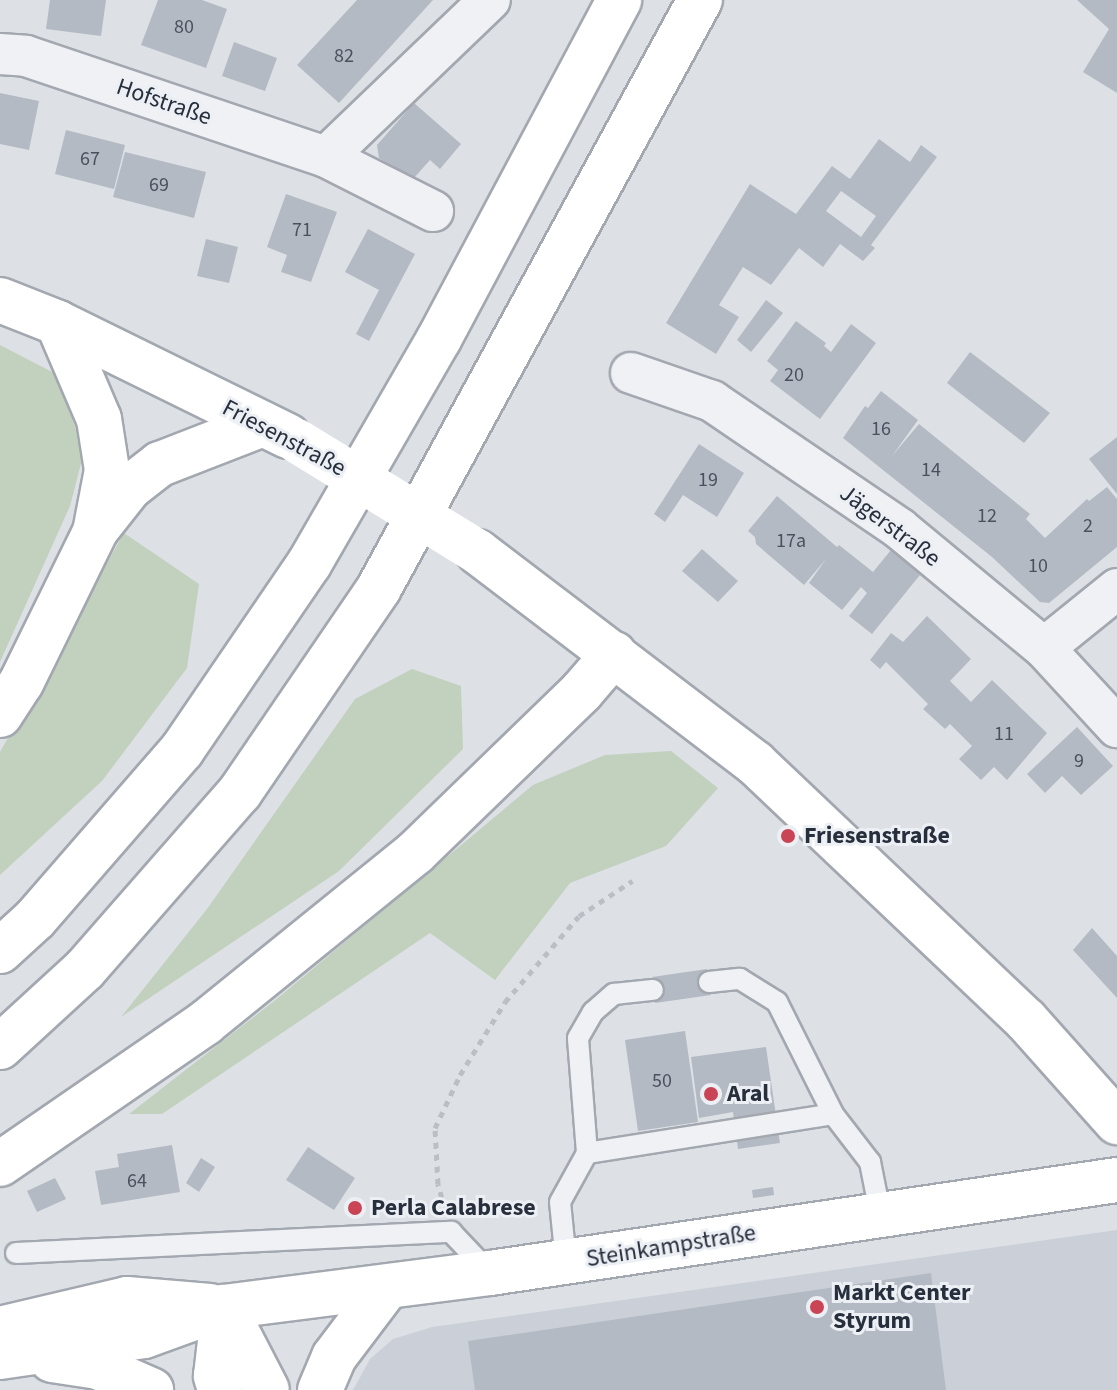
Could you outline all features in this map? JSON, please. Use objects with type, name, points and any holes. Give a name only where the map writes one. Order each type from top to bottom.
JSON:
[{"type":"main road","points":[[0,951],[35,919],[182,750],[309,564],[439,339],[619,0]]},
{"type":"main road","points":[[0,1047],[85,969],[240,792],[379,588],[700,0]]},
{"type":"main road","name":"Friesenstraße","points":[[0,300],[58,323],[280,432],[478,552],[721,734],[824,826],[1026,1020],[1117,1122]]},
{"type":"main road","points":[[58,323],[99,419],[107,470],[96,530]]},
{"type":"main road","points":[[0,715],[21,683],[96,530],[129,488],[160,464],[280,432]]},
{"type":"main road","points":[[0,1164],[205,1023],[415,853],[582,691],[614,654]]},
{"type":"main road","name":"Steinkampstraße","points":[[7,1347],[144,1336],[224,1307],[490,1273],[1117,1180]]},
{"type":"main road","points":[[320,1390],[334,1357],[387,1287]]},
{"type":"main road","points":[[220,1390],[216,1376],[224,1307]]},
{"type":"main road","points":[[224,1307],[267,1390]]},
{"type":"main road","points":[[7,1347],[98,1367],[148,1388]]},
{"type":"street","points":[[326,157],[490,0]]},
{"type":"street","name":"Hofstraße","points":[[0,54],[26,56],[326,157],[433,211]]},
{"type":"street","name":"Jägerstraße","points":[[631,373],[712,401],[900,529],[1044,648],[1117,727]]},
{"type":"street","points":[[1044,648],[1117,589]]},
{"type":"lane","points":[[709,982],[740,979],[777,1002],[833,1114],[870,1162],[881,1217]]},
{"type":"lane","points":[[566,1262],[560,1202],[587,1153],[578,1038],[593,1012],[614,994],[653,990]]},
{"type":"lane","points":[[587,1153],[833,1114]]},
{"type":"lane","points":[[16,1253],[451,1232],[490,1273]]},
{"type":"path","points":[[451,1232],[438,1184],[435,1128],[460,1075],[505,1002],[579,916],[632,881]]},
{"type":"shaded area","points":[[1117,1230],[1117,1390],[353,1390],[370,1359],[393,1339],[432,1327]]},
{"type":"green space","points":[[0,345],[56,374],[84,452],[70,506],[0,662]]},
{"type":"green space","points":[[124,533],[199,584],[187,668],[102,781],[0,875],[0,752]]},
{"type":"green space","points":[[412,669],[461,686],[463,749],[339,871],[121,1017],[207,909],[355,699]]},
{"type":"green space","points":[[671,751],[718,788],[666,846],[570,883],[495,980],[430,933],[162,1114],[129,1114],[273,1002],[533,785],[605,755]]},
{"type":"building","points":[[50,0],[106,0],[101,36],[46,29]]},
{"type":"building","points":[[158,0],[202,0],[227,9],[206,68],[141,45]]},
{"type":"building","points":[[357,0],[433,0],[339,103],[297,65]]},
{"type":"building","points":[[1077,0],[1117,0],[1117,93],[1083,72],[1109,29]]},
{"type":"building","points":[[234,42],[277,58],[265,91],[222,76]]},
{"type":"building","points":[[0,93],[39,101],[29,150],[0,144]]},
{"type":"building","points":[[414,103],[461,144],[440,169],[430,160],[414,178],[379,158],[377,145]]},
{"type":"building","points":[[66,130],[125,145],[114,189],[55,174]]},
{"type":"building","points":[[879,139],[910,162],[921,145],[937,157],[871,245],[875,248],[863,261],[840,244],[823,267],[799,248],[771,285],[743,267],[719,305],[739,317],[716,354],[666,323],[750,184],[796,214],[832,166],[850,179]],"holes":[[[841,191],[876,216],[861,237],[826,211]]]},
{"type":"building","points":[[125,152],[206,172],[194,218],[113,197]]},
{"type":"building","points":[[286,194],[337,212],[311,282],[281,272],[287,255],[267,247]]},
{"type":"building","points":[[368,229],[415,254],[369,341],[356,334],[379,290],[345,272]]},
{"type":"building","points":[[206,239],[238,247],[229,283],[197,276]]},
{"type":"building","points":[[766,300],[783,313],[751,352],[737,340]]},
{"type":"building","points":[[796,321],[826,343],[824,346],[831,352],[851,324],[876,343],[820,419],[770,381],[778,370],[767,361]]},
{"type":"building","points":[[970,352],[1050,413],[1024,443],[947,383]]},
{"type":"building","points":[[881,391],[918,420],[892,456],[919,424],[1030,514],[1026,519],[1045,538],[1087,499],[1089,501],[1107,487],[1117,499],[1117,547],[1049,603],[1040,602],[992,557],[843,438],[865,406],[868,408]]},
{"type":"building","points":[[1117,437],[1117,494],[1089,459]]},
{"type":"building","points":[[699,444],[744,473],[717,517],[683,495],[665,522],[654,514]]},
{"type":"building","points":[[777,496],[837,547],[839,545],[873,572],[891,550],[920,575],[872,634],[849,616],[867,593],[861,587],[842,610],[809,583],[826,559],[804,585],[756,544],[755,537],[748,531]]},
{"type":"building","points":[[702,549],[738,581],[718,602],[682,571]]},
{"type":"building","points":[[927,616],[971,659],[950,681],[971,702],[992,680],[1047,733],[1007,780],[994,767],[981,780],[959,759],[972,746],[950,724],[945,729],[923,709],[928,704],[886,662],[880,669],[870,660],[891,633],[903,642]]},
{"type":"building","points":[[1077,727],[1113,766],[1081,795],[1062,776],[1045,793],[1027,774]]},
{"type":"building","points":[[1092,928],[1117,956],[1117,998],[1073,950]]},
{"type":"building","points":[[707,969],[711,995],[655,1003],[652,977]]},
{"type":"building","points":[[685,1031],[698,1122],[638,1131],[625,1040]]},
{"type":"building","points":[[766,1047],[780,1143],[738,1149],[733,1112],[699,1118],[691,1057]]},
{"type":"building","points":[[172,1145],[180,1192],[101,1205],[95,1171],[119,1167],[117,1154]]},
{"type":"building","points":[[308,1147],[355,1178],[334,1210],[286,1180]]},
{"type":"building","points":[[201,1158],[215,1167],[199,1192],[186,1183]]},
{"type":"building","points":[[55,1178],[66,1199],[37,1212],[27,1191]]},
{"type":"building","points":[[773,1187],[774,1195],[753,1198],[752,1190]]},
{"type":"building","name":"Markt Center Styrum","points":[[931,1273],[946,1390],[475,1390],[468,1341]]},
{"type":"place","name":"Friesenstraße","points":[[788,836]]},
{"type":"place","name":"Aral","points":[[711,1094]]},
{"type":"place","name":"Perla Calabrese","points":[[355,1208]]},
{"type":"place","name":"Markt Center Styrum","points":[[817,1307]]}]
